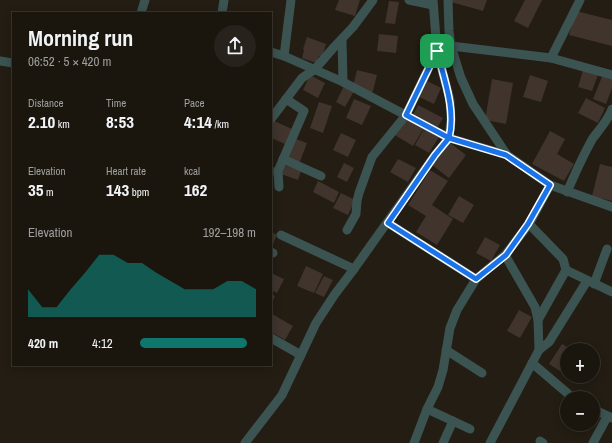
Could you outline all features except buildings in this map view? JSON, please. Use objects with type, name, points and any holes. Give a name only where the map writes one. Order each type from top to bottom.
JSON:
[{"type":"street","points":[[141,12],[145,0]]},
{"type":"street","points":[[222,12],[224,0]]},
{"type":"street","points":[[284,56],[291,0]]},
{"type":"street","points":[[272,118],[302,78],[315,70],[354,27],[372,0]]},
{"type":"street","points":[[245,443],[282,395],[316,323],[335,294],[388,223],[435,155],[449,138],[451,120],[450,100],[437,51],[433,3],[410,0]]},
{"type":"street","points":[[448,0],[451,46],[460,78],[473,104],[506,155]]},
{"type":"street","points":[[551,58],[580,0]]},
{"type":"street","points":[[342,40],[343,82]]},
{"type":"street","points":[[451,46],[551,58],[612,75]]},
{"type":"street","points":[[348,230],[356,214],[359,192],[372,157],[406,115],[437,51]]},
{"type":"street","points":[[272,52],[284,56],[343,82],[449,138],[506,155],[550,185],[612,207]]},
{"type":"street","points":[[0,61],[12,64]]},
{"type":"street","points":[[279,187],[278,171],[304,111],[286,99]]},
{"type":"street","points":[[567,192],[593,138],[611,113]]},
{"type":"street","points":[[283,159],[321,176]]},
{"type":"street","points":[[414,443],[427,409],[438,387],[443,370],[450,328],[457,310],[476,279],[506,255],[528,224],[550,185]]},
{"type":"street","points":[[388,223],[476,279]]},
{"type":"street","points":[[528,224],[562,259],[566,270],[612,292]]},
{"type":"street","points":[[281,234],[354,269]]},
{"type":"street","points":[[490,443],[539,350],[549,342],[591,283],[607,249]]},
{"type":"street","points":[[506,255],[535,307],[538,320],[539,350]]},
{"type":"street","points":[[538,320],[566,270]]},
{"type":"street","points":[[272,339],[301,355]]},
{"type":"street","points":[[446,350],[482,373]]},
{"type":"street","points":[[532,363],[566,391]]},
{"type":"street","points":[[427,409],[470,429]]},
{"type":"street","points":[[593,443],[610,417],[600,412]]},
{"type":"street","points":[[443,443],[452,421]]},
{"type":"route","points":[[437,51],[406,115],[449,138],[435,155],[388,223],[476,279],[506,255],[528,224],[550,185],[506,155],[449,138],[451,120],[450,100],[437,51]]}]
